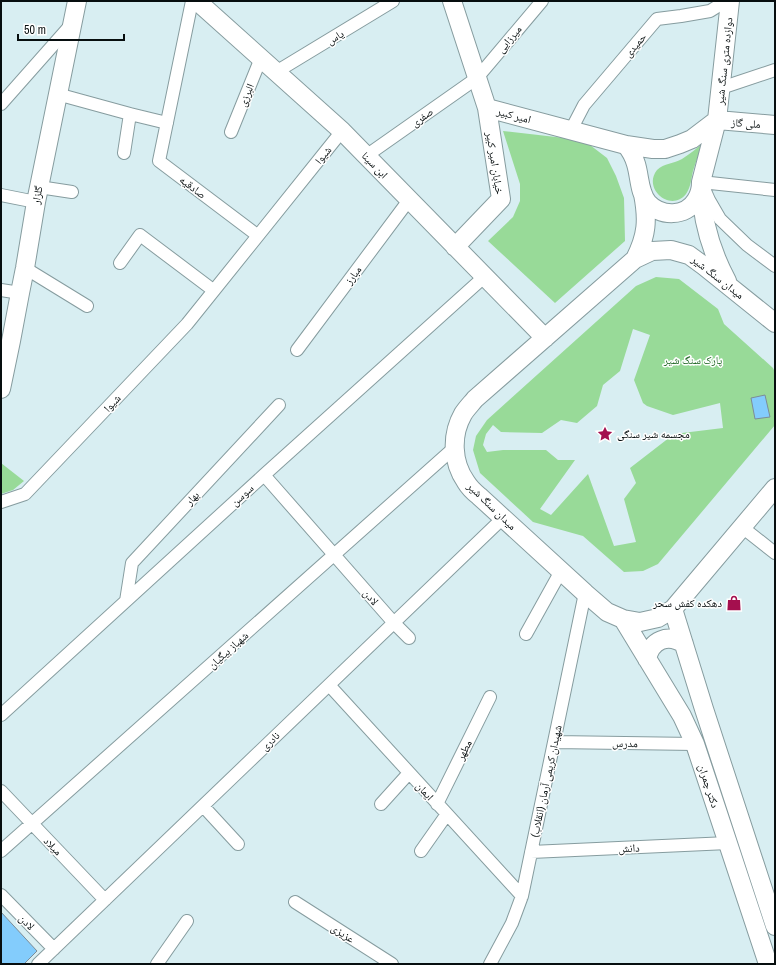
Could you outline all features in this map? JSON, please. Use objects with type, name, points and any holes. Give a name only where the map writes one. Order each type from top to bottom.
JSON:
[{"type":"main road","name":"گلزار","points":[[1,389],[12,341],[37,194],[77,1]]},
{"type":"main road","name":"ابن سینا","points":[[197,1],[342,131],[545,338]]},
{"type":"main road","name":"امیر کبیر","points":[[452,1],[486,108],[626,145],[653,149],[665,149],[692,139],[717,120]]},
{"type":"main road","name":"دوازده متری سنگ شیر","points":[[642,194],[647,202],[654,208],[672,214],[681,212],[690,207],[696,200],[700,191],[717,120],[730,1]]},
{"type":"main road","name":"خیابان امیر کبیر","points":[[455,247],[501,199],[486,108]]},
{"type":"main road","name":"ملی گاز","points":[[717,120],[775,125]]},
{"type":"main road","points":[[626,145],[632,152],[636,165],[645,207],[645,231],[642,245],[635,258]]},
{"type":"main road","points":[[701,182],[706,227],[710,244],[729,286]]},
{"type":"main road","name":"میدان سنگ شیر","points":[[775,323],[689,255],[671,250],[652,251],[635,258],[475,399],[463,413],[456,430],[454,448],[457,467],[466,483],[479,496],[607,612],[623,619],[640,622],[658,618],[673,609],[775,488]]},
{"type":"main road","name":"دکتر چمران","points":[[673,609],[704,709],[773,916]]},
{"type":"main road","name":"دکتر چمران","points":[[623,619],[682,716],[695,744],[768,964]]},
{"type":"main road","points":[[647,659],[648,653],[652,647],[662,640],[667,638],[673,639],[684,644]]},
{"type":"street","name":"صادقیه","points":[[192,1],[159,162],[258,236]]},
{"type":"street","name":"یاس","points":[[276,72],[393,1]]},
{"type":"street","name":"میرزایی","points":[[477,78],[542,1]]},
{"type":"street","name":"حمیدی","points":[[571,130],[584,105],[657,19],[710,11],[726,1]]},
{"type":"street","points":[[1,104],[72,24]]},
{"type":"street","name":"البرزی","points":[[231,132],[261,58]]},
{"type":"street","points":[[721,88],[775,70]]},
{"type":"street","name":"صفری","points":[[366,156],[477,78]]},
{"type":"street","points":[[57,94],[167,123]]},
{"type":"street","points":[[124,153],[130,114]]},
{"type":"street","name":"شیوا","points":[[1,502],[25,494],[186,324],[342,131]]},
{"type":"street","points":[[701,182],[775,190]]},
{"type":"street","points":[[701,182],[720,219],[747,245],[775,266]]},
{"type":"street","points":[[1,195],[72,192]]},
{"type":"street","name":"مبارز","points":[[297,350],[409,200]]},
{"type":"street","points":[[120,263],[140,235],[213,290]]},
{"type":"street","points":[[25,268],[87,306]]},
{"type":"street","name":"سوسن","points":[[1,715],[484,277]]},
{"type":"street","points":[[1,290],[20,293]]},
{"type":"street","name":"بهار","points":[[126,601],[132,563],[279,405]]},
{"type":"street","name":"شهباز بیگیان","points":[[1,850],[454,448]]},
{"type":"street","name":"لادن","points":[[264,475],[394,623],[409,638]]},
{"type":"street","name":"نادری","points":[[38,964],[503,518]]},
{"type":"street","points":[[742,527],[775,553]]},
{"type":"street","points":[[526,634],[561,571]]},
{"type":"street","name":"شهیدان کریمی آرمان (انقلاب)","points":[[490,964],[512,923],[522,896],[585,593]]},
{"type":"street","name":"ایمان","points":[[329,685],[522,896]]},
{"type":"street","name":"مطهر","points":[[437,804],[490,697]]},
{"type":"street","name":"مدرس","points":[[554,742],[695,744]]},
{"type":"street","points":[[381,804],[409,773]]},
{"type":"street","name":"میلاد","points":[[1,791],[105,900]]},
{"type":"street","points":[[203,806],[238,844]]},
{"type":"street","points":[[421,851],[446,814]]},
{"type":"street","name":"دانش","points":[[531,852],[728,843]]},
{"type":"street","name":"لادن","points":[[1,895],[54,949]]},
{"type":"street","name":"عزیزی","points":[[295,902],[392,964]]},
{"type":"street","points":[[157,964],[187,921]]},
{"type":"green space","points":[[503,131],[573,139],[590,145],[607,158],[616,176],[624,198],[625,241],[555,303],[488,241],[513,217],[520,201],[520,184]]},
{"type":"green space","points":[[704,142],[695,164],[690,186],[686,194],[680,199],[673,201],[666,200],[660,196],[653,184],[653,177],[657,170],[663,166],[682,159]]},
{"type":"green space","name":"پارک سنگ شیر","points":[[656,277],[679,279],[718,309],[724,324],[773,368],[775,372],[775,425],[658,564],[643,571],[624,572],[583,536],[533,522],[480,473],[473,450],[476,436],[487,420],[636,286]],"holes":[[[633,329],[650,335],[634,380],[643,403],[647,406],[673,415],[720,403],[723,428],[674,434],[630,468],[636,483],[624,499],[636,542],[614,546],[588,474],[551,515],[540,509],[575,460],[558,460],[546,450],[503,450],[487,452],[483,445],[486,434],[493,425],[501,432],[542,433],[561,420],[577,423],[597,406],[603,385],[620,371]]]},
{"type":"green space","points":[[1,463],[24,481],[13,490],[1,494]]},
{"type":"building","points":[[765,395],[770,417],[755,419],[751,398]]},
{"type":"building","points":[[1,912],[37,951],[24,964],[1,964]]},
{"type":"place","name":"مجسمه شیر سنگی","points":[[605,434]]},
{"type":"place","name":"دهکده کفش سحر","points":[[734,603]]}]
